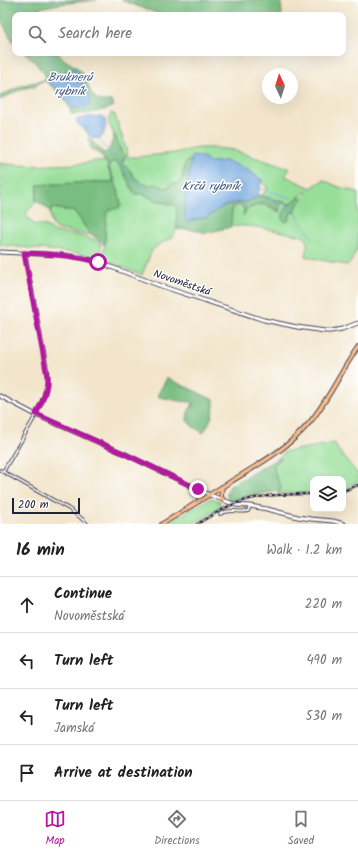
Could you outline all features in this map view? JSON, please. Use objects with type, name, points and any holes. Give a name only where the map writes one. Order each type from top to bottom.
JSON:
[{"type":"main road","points":[[162,524],[263,462],[296,437],[320,408],[358,347]]},
{"type":"main road","points":[[222,487],[221,497],[223,500]]},
{"type":"main road","points":[[198,489],[200,495],[198,502]]},
{"type":"street","name":"Novoměstská","points":[[0,252],[62,255],[89,260],[161,286],[264,320],[297,327],[331,331],[342,329],[358,323]]},
{"type":"street","points":[[3,472],[36,414],[46,389],[47,376],[24,253]]},
{"type":"street","points":[[0,396],[210,495],[236,505],[250,506],[298,517],[334,521],[344,524]]},
{"type":"street","points":[[0,470],[62,505],[76,514],[87,524]]},
{"type":"street","points":[[220,514],[231,510],[248,511],[250,506]]},
{"type":"green space","points":[[0,0],[97,0],[46,7],[33,12],[12,12],[12,40],[0,21]]},
{"type":"green space","points":[[121,0],[281,0],[282,12],[153,12]]},
{"type":"green space","points":[[28,56],[60,56],[82,72],[92,94],[97,99],[100,101],[112,101],[114,106],[105,110],[71,114],[65,100],[45,81],[40,82],[35,87],[21,89],[0,100],[0,96],[23,85],[44,80],[46,77],[35,62]]},
{"type":"green space","points":[[111,113],[115,115],[128,155],[123,156],[117,139],[110,126],[109,119]]},
{"type":"green space","points":[[114,134],[122,154],[125,157],[122,160],[123,164],[129,169],[135,178],[143,184],[156,184],[165,188],[171,184],[180,183],[184,174],[184,164],[187,161],[191,161],[185,197],[185,221],[206,218],[222,207],[234,203],[248,202],[260,195],[290,204],[300,196],[303,199],[296,206],[294,212],[291,212],[288,221],[286,222],[282,218],[288,206],[285,203],[282,203],[278,207],[280,210],[279,211],[268,205],[258,204],[247,209],[243,216],[245,208],[239,204],[232,207],[231,227],[206,233],[195,230],[177,229],[176,206],[155,200],[143,194],[135,194],[120,166],[116,162],[113,162],[110,163],[109,168],[118,190],[121,205],[119,208],[109,210],[107,212],[105,246],[89,233],[75,212],[52,208],[50,211],[36,200],[37,185],[113,182],[107,162],[91,149],[88,137],[105,153],[110,148]]},
{"type":"green space","points":[[198,148],[233,150],[290,169],[285,176],[311,188],[323,180],[339,187],[358,192],[358,244],[350,263],[346,265],[305,256],[307,242],[302,236],[255,227],[231,227],[232,212],[236,206],[243,207],[244,214],[257,205],[268,206],[279,212],[281,203],[283,203],[288,205],[282,217],[289,220],[291,212],[297,214],[294,209],[307,194],[306,192],[290,204],[264,197],[264,193],[268,189],[263,181],[244,168],[225,161],[207,161],[204,157],[192,156],[184,169],[180,183],[164,188],[156,184],[143,184],[135,178],[129,169],[123,164],[123,159],[128,157],[174,153]]},
{"type":"green space","points":[[95,161],[107,162],[113,182],[38,185],[35,204],[26,215],[33,224],[46,226],[56,232],[81,236],[99,242],[101,245],[99,257],[0,245],[0,163],[38,166],[78,164]]},
{"type":"green space","points":[[110,162],[115,162],[119,165],[134,193],[143,194],[155,200],[175,205],[177,207],[177,229],[172,237],[152,250],[142,275],[101,258],[105,246],[107,212],[121,205],[118,190],[109,168]]},
{"type":"green space","points":[[52,208],[75,212],[88,231],[89,235],[56,229],[52,224],[50,212]]},
{"type":"green space","points":[[167,378],[214,400],[212,417],[203,433],[192,426],[187,420],[188,412],[193,404],[191,402],[159,397],[158,394]]},
{"type":"green space","points":[[335,443],[338,450],[358,474],[358,481],[346,488],[346,476],[310,476],[310,493],[277,493],[280,491],[281,487],[274,473],[274,465],[281,459],[280,457],[284,452]]},
{"type":"green space","points":[[280,457],[281,459],[274,465],[275,473],[281,487],[280,491],[229,501],[227,493],[230,486]]},
{"type":"green space","points":[[211,498],[220,501],[220,508],[202,519],[191,524],[165,524]]},
{"type":"water","name":"Bruknerů rybník","points":[[74,69],[80,75],[86,91],[90,96],[90,104],[84,107],[73,108],[48,82],[48,80]]},
{"type":"water","points":[[101,116],[105,118],[106,125],[103,136],[100,138],[92,139],[76,122],[77,119]]},
{"type":"water","name":"Krčů rybník","points":[[192,156],[202,157],[210,162],[229,162],[245,168],[262,180],[258,194],[260,195],[248,202],[234,203],[222,207],[206,218],[187,222],[185,221],[185,197]]},
{"type":"waterway","points":[[17,0],[25,12]]},
{"type":"waterway","points":[[46,56],[61,74]]},
{"type":"waterway","points":[[82,106],[89,117]]},
{"type":"waterway","points":[[97,139],[116,159],[132,181],[143,189],[185,197]]},
{"type":"waterway","points":[[259,188],[291,198]]},
{"type":"waterway","points":[[259,196],[288,205],[292,208],[312,238]]},
{"type":"railway","points":[[346,490],[358,485]]},
{"type":"railway","points":[[197,524],[227,507],[248,499],[280,495],[310,494]]},
{"type":"route","points":[[98,262],[84,258],[62,255],[24,253],[47,370],[46,389],[36,414],[198,489]]}]
